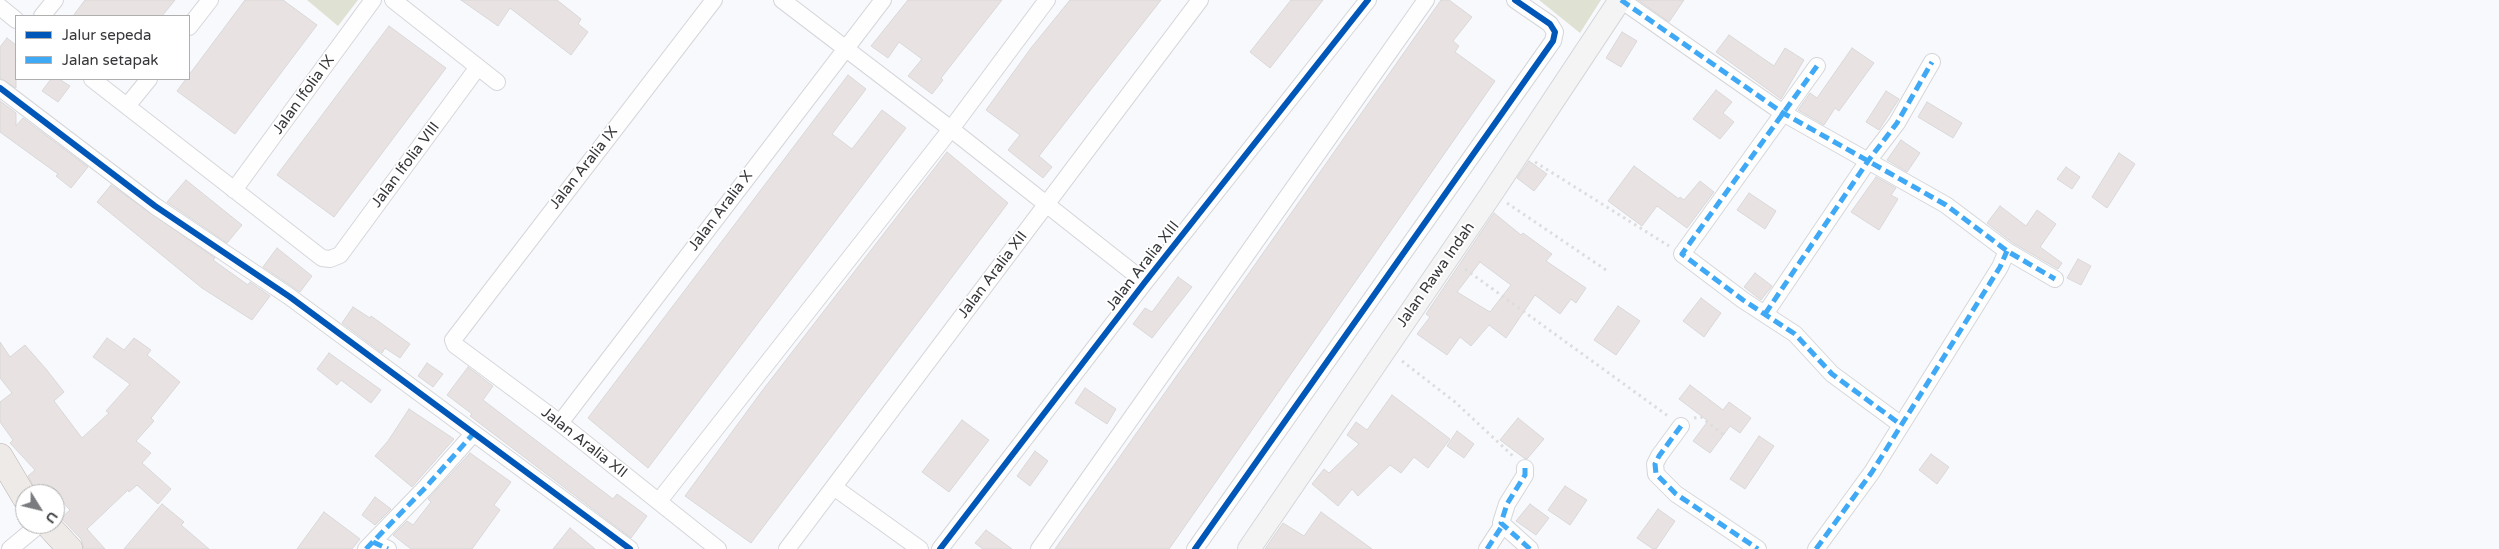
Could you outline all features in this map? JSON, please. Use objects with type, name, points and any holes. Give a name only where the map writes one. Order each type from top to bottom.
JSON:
[{"type":"main road","points":[[0,456],[17,484]]},
{"type":"street","points":[[43,15],[54,0]]},
{"type":"street","points":[[190,26],[210,0]]},
{"type":"street","name":"Jalan Ifolia IX","points":[[234,190],[373,0]]},
{"type":"street","points":[[393,0],[497,82]]},
{"type":"street","name":"Jalan Aralia IX","points":[[453,337],[714,0]]},
{"type":"street","points":[[782,0],[951,129],[1145,282]]},
{"type":"street","name":"Jalan Aralia X","points":[[560,423],[844,48],[883,0]]},
{"type":"street","points":[[659,501],[951,129],[1047,0]]},
{"type":"street","name":"Jalan Aralia XII","points":[[787,549],[1200,0]]},
{"type":"street","name":"Jalan Aralia XIII","points":[[940,549],[1145,282],[1368,0]]},
{"type":"street","points":[[1039,549],[1426,0]]},
{"type":"street","points":[[1195,549],[1553,41],[1555,32],[1550,24],[1515,0]]},
{"type":"street","points":[[1621,0],[1783,112],[1946,205],[2007,251],[2055,279]]},
{"type":"street","name":"Jalan Rawa Indah","points":[[1248,549],[1492,193],[1621,0]]},
{"type":"street","points":[[0,8],[15,19]]},
{"type":"street","points":[[1764,314],[1868,161],[1897,123],[1932,62]]},
{"type":"street","points":[[1817,66],[1682,254],[1764,314],[1795,334],[1832,374],[1900,424]]},
{"type":"street","name":"Jalan Ifolia VIII","points":[[234,190],[322,258],[330,259],[340,255],[478,68]]},
{"type":"street","points":[[93,80],[234,190]]},
{"type":"street","points":[[128,106],[148,80]]},
{"type":"street","points":[[0,88],[155,206],[290,297],[630,549]]},
{"type":"street","points":[[1816,549],[1872,472],[1900,424],[2000,267],[2007,251]]},
{"type":"street","name":"Jalan Aralia XII","points":[[453,337],[455,345],[560,423],[718,549]]},
{"type":"street","points":[[1681,426],[1659,456],[1655,464],[1656,474],[1676,494],[1758,549]]},
{"type":"street","points":[[369,545],[473,434]]},
{"type":"street","points":[[1487,549],[1502,526],[1501,519],[1507,504],[1525,475],[1526,468]]},
{"type":"street","points":[[834,488],[920,549]]},
{"type":"street","points":[[1502,526],[1530,549]]},
{"type":"street","points":[[10,549],[28,534]]},
{"type":"street","points":[[369,545],[388,549]]},
{"type":"path","points":[[1519,152],[1682,254]]},
{"type":"path","points":[[1492,193],[1609,272]]},
{"type":"path","points":[[1448,256],[1681,426],[1694,418],[1701,417],[1724,435]]},
{"type":"path","points":[[1385,348],[1455,402],[1526,468]]},
{"type":"shaded area","points":[[307,0],[358,0],[338,26]]},
{"type":"shaded area","points":[[1539,0],[1601,0],[1580,33]]},
{"type":"building","points":[[85,0],[175,0],[163,15],[74,15]]},
{"type":"building","points":[[245,0],[283,0],[317,25],[235,134],[177,91],[185,80],[190,80],[190,74]]},
{"type":"building","points":[[461,0],[557,0],[581,19],[578,24],[588,32],[571,55],[510,8],[498,26]]},
{"type":"building","points":[[908,0],[1002,0],[941,78],[943,80],[932,94],[908,76],[922,59],[899,42],[888,58],[871,46]]},
{"type":"building","points":[[1070,0],[1161,0],[1039,156],[1052,167],[1043,178],[1008,150],[1020,135],[986,110],[1031,48]]},
{"type":"building","points":[[1291,0],[1323,0],[1270,68],[1250,52]]},
{"type":"building","points":[[1441,0],[1449,0],[1472,17],[1453,41],[1459,46],[1455,52],[1495,81],[1169,549],[1055,549]]},
{"type":"building","points":[[1638,0],[1684,0],[1669,22]]},
{"type":"building","points":[[389,26],[446,68],[334,217],[277,175]]},
{"type":"building","points":[[1622,32],[1637,41],[1621,67],[1606,58]]},
{"type":"building","points":[[1729,35],[1774,66],[1785,48],[1804,60],[1781,99],[1716,52]]},
{"type":"building","points":[[7,38],[15,44],[16,88],[0,78],[0,47]]},
{"type":"building","points":[[1852,48],[1874,63],[1839,111],[1835,108],[1824,125],[1798,110],[1810,93],[1817,98]]},
{"type":"building","points":[[848,75],[866,89],[832,134],[852,149],[882,110],[906,128],[648,468],[588,418]]},
{"type":"building","points":[[50,80],[61,80],[70,86],[58,102],[42,91]]},
{"type":"building","points":[[1716,90],[1732,102],[1723,113],[1734,122],[1720,139],[1693,119]]},
{"type":"building","points":[[1886,91],[1899,99],[1879,130],[1866,122]]},
{"type":"building","points":[[0,101],[16,113],[16,126],[23,118],[88,167],[71,188],[56,176],[58,174],[0,132]]},
{"type":"building","points":[[1927,102],[1962,123],[1953,138],[1918,117]]},
{"type":"building","points":[[1901,140],[1920,153],[1907,172],[1887,160]]},
{"type":"building","points":[[947,152],[1008,203],[751,543],[685,496],[762,391]]},
{"type":"building","points":[[2119,153],[2135,164],[2107,208],[2092,197]]},
{"type":"building","points":[[1529,161],[1547,174],[1534,191],[1517,178]]},
{"type":"building","points":[[1634,166],[1679,199],[1680,197],[1684,200],[1700,181],[1714,192],[1687,228],[1657,206],[1642,226],[1608,201]]},
{"type":"building","points":[[2066,167],[2080,177],[2072,189],[2057,179]]},
{"type":"building","points":[[1876,177],[1896,188],[1891,195],[1898,199],[1879,230],[1851,212]]},
{"type":"building","points":[[186,180],[242,225],[227,243],[167,202]]},
{"type":"building","points":[[111,185],[215,258],[213,260],[248,285],[250,282],[270,296],[252,320],[202,288],[97,202]]},
{"type":"building","points":[[1749,193],[1776,211],[1765,229],[1737,210]]},
{"type":"building","points":[[2000,206],[2026,226],[2037,210],[2056,224],[2040,247],[2062,263],[2058,269],[2013,243],[1987,223]]},
{"type":"building","points":[[1494,213],[1521,235],[1523,233],[1552,254],[1546,261],[1586,288],[1576,303],[1571,299],[1560,314],[1535,295],[1506,338],[1489,325],[1471,346],[1460,337],[1447,355],[1417,334],[1430,317],[1426,314]],"holes":[[[1480,262],[1511,285],[1490,312],[1457,292]]]},
{"type":"building","points":[[277,248],[312,276],[300,292],[263,267]]},
{"type":"building","points":[[2078,259],[2091,266],[2081,285],[2067,278]]},
{"type":"building","points":[[1755,273],[1772,286],[1761,300],[1744,287]]},
{"type":"building","points":[[1178,277],[1192,287],[1152,338],[1133,324],[1145,308],[1152,312]]},
{"type":"building","points":[[1701,298],[1721,313],[1704,337],[1683,321]]},
{"type":"building","points":[[1618,306],[1640,321],[1616,355],[1594,340]]},
{"type":"building","points":[[353,307],[370,318],[371,316],[410,344],[400,358],[385,348],[382,353],[342,323]]},
{"type":"building","points":[[107,338],[124,350],[134,338],[151,350],[147,355],[180,382],[151,418],[154,421],[136,441],[151,453],[142,463],[171,489],[158,504],[137,485],[129,492],[128,490],[87,529],[105,549],[84,549],[81,539],[65,522],[65,514],[70,510],[65,505],[65,484],[32,484],[28,476],[35,470],[10,443],[13,440],[0,422],[0,402],[12,393],[0,378],[0,342],[10,357],[25,345],[46,369],[64,392],[54,401],[82,438],[109,413],[106,411],[130,384],[93,357]]},
{"type":"building","points":[[329,353],[381,390],[371,403],[341,380],[337,385],[317,369]]},
{"type":"building","points":[[427,363],[443,374],[433,387],[418,376]]},
{"type":"building","points":[[468,367],[493,386],[483,400],[613,499],[617,494],[647,516],[631,538],[470,416],[472,414],[447,395]]},
{"type":"building","points":[[1690,385],[1723,410],[1729,402],[1751,418],[1740,433],[1730,426],[1710,453],[1693,441],[1708,421],[1679,399]]},
{"type":"building","points":[[1085,388],[1116,409],[1107,424],[1075,403]]},
{"type":"building","points":[[1392,395],[1450,439],[1428,468],[1414,457],[1401,473],[1390,465],[1358,496],[1352,489],[1338,506],[1312,484],[1324,469],[1329,473],[1359,444],[1347,435],[1356,422],[1367,430]]},
{"type":"building","points":[[409,409],[454,439],[412,487],[375,456],[388,441]]},
{"type":"building","points":[[1518,418],[1544,439],[1527,459],[1500,440]]},
{"type":"building","points":[[962,420],[989,440],[949,492],[922,472]]},
{"type":"building","points":[[1457,431],[1474,444],[1464,458],[1447,446]]},
{"type":"building","points":[[1759,436],[1774,446],[1745,489],[1730,479]]},
{"type":"building","points":[[1035,451],[1048,461],[1030,486],[1017,476]]},
{"type":"building","points":[[470,453],[511,482],[494,505],[500,510],[472,549],[411,549],[393,535],[407,521],[413,525],[431,502],[428,499]]},
{"type":"building","points":[[1931,454],[1949,467],[1937,484],[1919,470]]},
{"type":"building","points":[[1565,486],[1587,500],[1570,525],[1548,510]]},
{"type":"building","points":[[375,497],[391,509],[375,525],[362,515]]},
{"type":"building","points":[[162,504],[184,522],[181,525],[209,549],[124,549]]},
{"type":"building","points":[[1530,504],[1549,518],[1536,535],[1516,521]]},
{"type":"building","points":[[1658,509],[1675,521],[1656,549],[1653,549],[1637,538]]},
{"type":"building","points":[[324,512],[360,539],[352,549],[297,549]]},
{"type":"building","points":[[1321,512],[1372,549],[1265,549],[1283,523],[1304,536]]},
{"type":"building","points":[[570,528],[595,549],[553,549]]},
{"type":"building","points":[[986,530],[1012,549],[983,549],[975,543]]},
{"type":"marked path","points":[[1621,0],[1783,113],[1946,205],[2007,251],[2055,279]]},
{"type":"marked path","points":[[1765,314],[1868,161],[1897,123],[1932,62]]},
{"type":"marked path","points":[[1817,66],[1682,254],[1743,300],[1795,334],[1832,374],[1900,424]]},
{"type":"marked path","points":[[1816,549],[1872,472],[2000,267],[2007,251]]},
{"type":"marked path","points":[[1681,426],[1659,456],[1655,464],[1656,474],[1676,494],[1758,549]]},
{"type":"marked path","points":[[366,549],[426,487],[473,434]]},
{"type":"marked path","points":[[1525,468],[1525,475],[1507,504],[1501,523],[1530,549]]},
{"type":"marked path","points":[[1487,549],[1502,526]]},
{"type":"marked path","points":[[373,542],[388,549]]},
{"type":"cycle path","points":[[940,549],[1145,282],[1368,0]]},
{"type":"cycle path","points":[[1195,549],[1553,41],[1555,32],[1550,24],[1515,0]]},
{"type":"cycle path","points":[[0,88],[155,206],[290,297],[630,549]]}]
